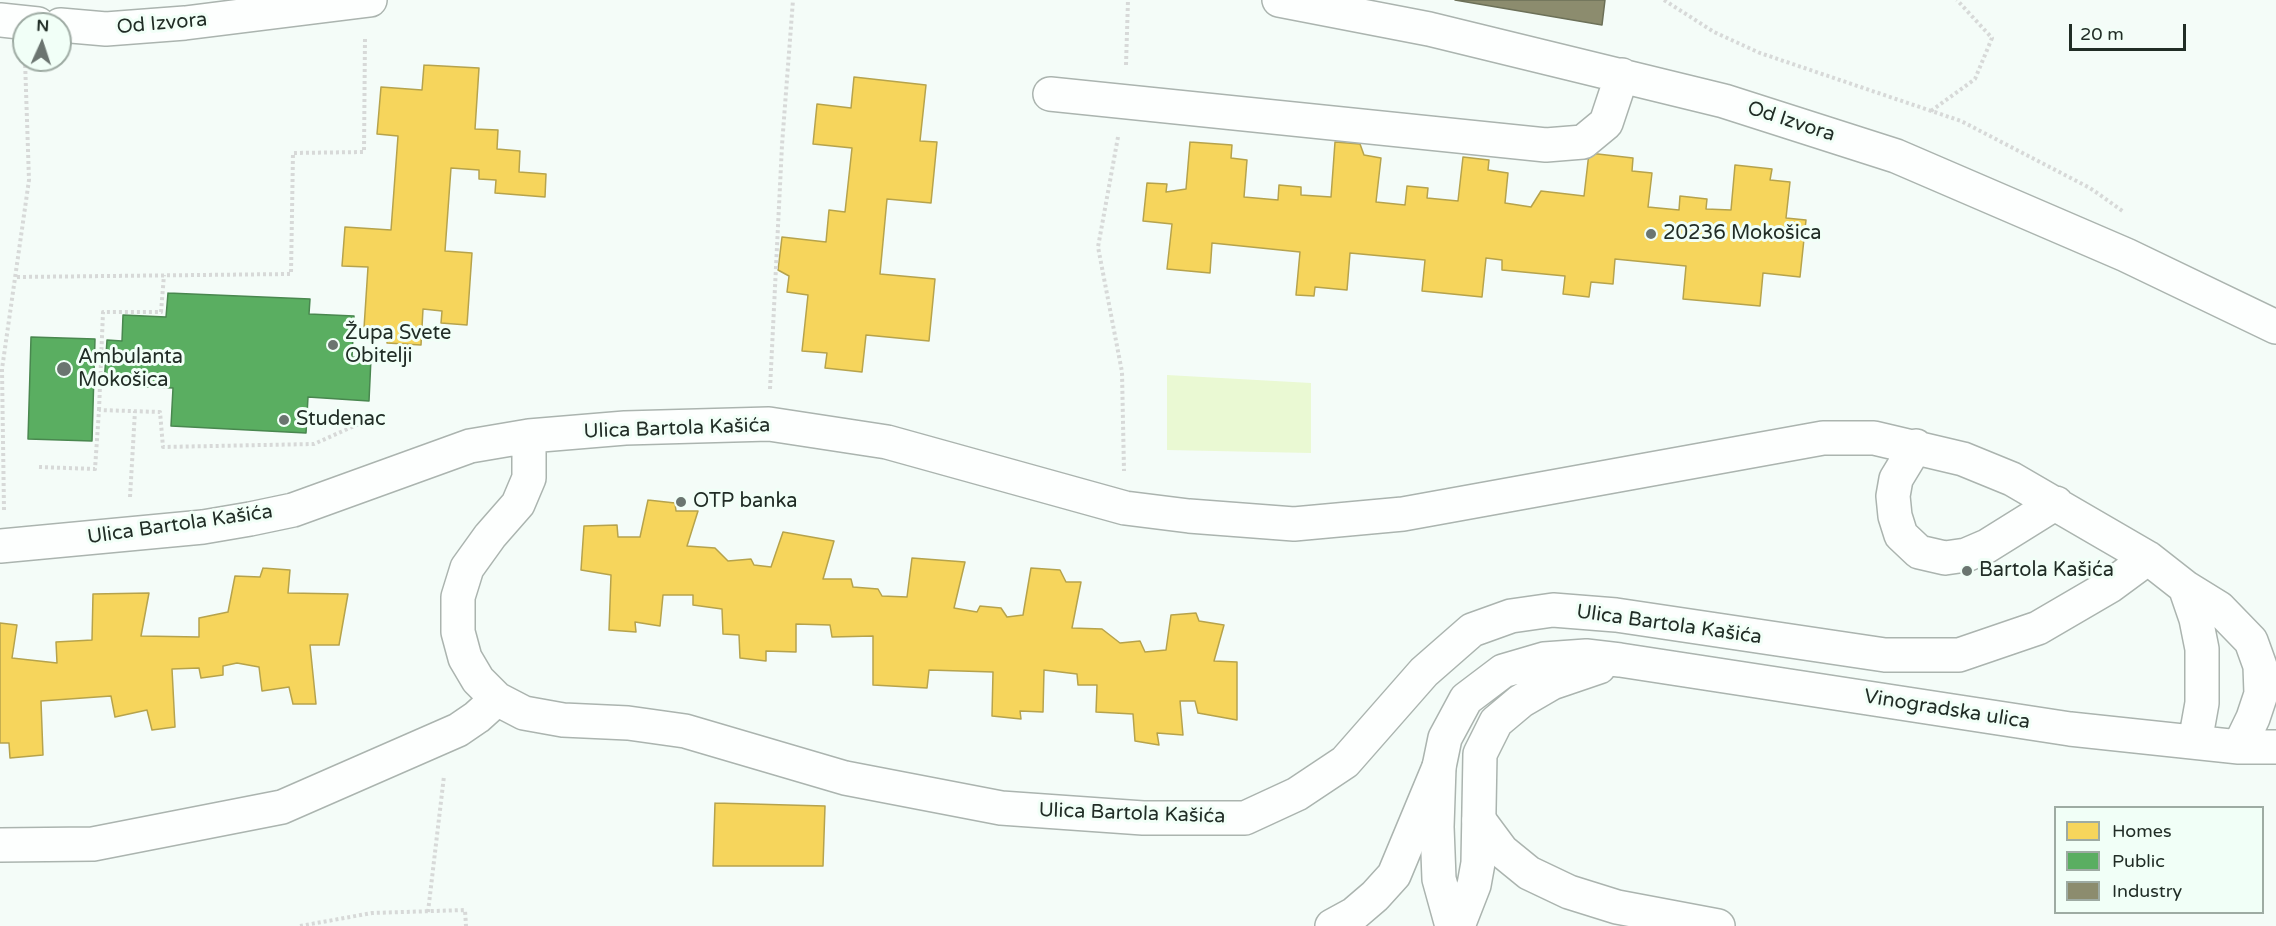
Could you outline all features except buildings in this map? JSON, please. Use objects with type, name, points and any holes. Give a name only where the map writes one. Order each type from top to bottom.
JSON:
[{"type":"street","name":"Od Izvora","points":[[72,27],[106,29],[185,23],[370,0]]},
{"type":"street","name":"Od Izvora","points":[[1279,0],[1429,29],[1622,75],[1724,101],[1896,156],[2126,255],[2276,327]]},
{"type":"street","points":[[1050,94],[1546,145],[1583,142],[1606,123],[1622,75]]},
{"type":"street","name":"Ulica Bartola Kašića","points":[[2,546],[203,526],[293,510],[470,446],[529,436],[625,428],[770,424],[887,442],[1125,507],[1189,516],[1294,524],[1403,514],[1823,438],[1874,438],[1916,446],[1963,459],[2012,480],[2056,503],[2148,558],[2185,587],[2219,608],[2251,641],[2260,666],[2261,694],[2253,718],[2239,747]]},
{"type":"street","name":"Ulica Bartola Kašića","points":[[529,436],[529,478],[518,504],[490,536],[467,568],[458,597],[458,632],[465,658],[478,680],[497,699],[524,713],[563,720],[628,723],[685,731],[845,778],[1001,808],[1143,818],[1245,818],[1298,794],[1345,762],[1424,672],[1472,630],[1511,616],[1553,610],[1616,615],[1886,655],[1959,654],[2038,628],[2110,586],[2148,558]]},
{"type":"street","points":[[1916,446],[1896,479],[1893,496],[1895,516],[1901,535],[1919,552],[1945,558],[1966,555],[1987,546],[2056,503]]},
{"type":"street","points":[[2185,587],[2196,619],[2202,649],[2202,703],[2195,742]]},
{"type":"street","points":[[2251,641],[2276,666]]},
{"type":"street","name":"Vinogradska ulica","points":[[1452,926],[1439,879],[1437,827],[1439,767],[1445,738],[1466,699],[1503,671],[1544,659],[1586,656],[1620,660],[2070,729],[2239,747],[2276,747]]},
{"type":"street","name":"Vinogradska ulica","points":[[1458,926],[1474,885],[1479,820],[1480,754],[1496,722],[1521,701],[1552,683],[1620,660]]},
{"type":"street","points":[[0,846],[93,844],[282,807],[437,740],[468,723],[497,699]]},
{"type":"street","points":[[1332,926],[1361,908],[1394,874],[1439,767]]},
{"type":"street","points":[[1479,820],[1502,852],[1529,873],[1569,892],[1617,906],[1718,926]]},
{"type":"path","points":[[17,277],[291,274],[293,153],[364,152],[366,0]]},
{"type":"path","points":[[770,424],[782,145],[793,0]]},
{"type":"path","points":[[1125,507],[1122,372],[1098,247],[1125,102],[1128,0]]},
{"type":"path","points":[[1664,0],[1714,32],[1760,53],[1979,130],[2115,203],[2123,211],[2130,226],[2132,240],[2126,255]]},
{"type":"path","points":[[1931,112],[1975,80],[1992,38],[1958,0]]},
{"type":"path","points":[[2,546],[2,369],[17,277],[29,180],[25,72]]},
{"type":"path","points":[[39,467],[95,469],[104,312],[161,312],[164,275]]},
{"type":"path","points":[[99,410],[160,412],[164,447],[314,444],[372,418]]},
{"type":"path","points":[[128,534],[135,411]]},
{"type":"path","points":[[428,912],[444,772],[437,740]]},
{"type":"path","points":[[300,926],[372,913],[465,910],[466,926]]},
{"type":"green space","points":[[1167,375],[1311,383],[1311,453],[1167,450]]},
{"type":"place","name":"20236 Mokošica","points":[[1651,234]]},
{"type":"place","name":"Župa Svete Obitelji","points":[[333,345]]},
{"type":"place","name":"Ambulanta Mokošica","points":[[64,369]]},
{"type":"place","name":"Studenac","points":[[284,420]]},
{"type":"place","name":"OTP banka","points":[[681,502]]},
{"type":"place","name":"Bartola Kašića","points":[[1967,571]]}]
